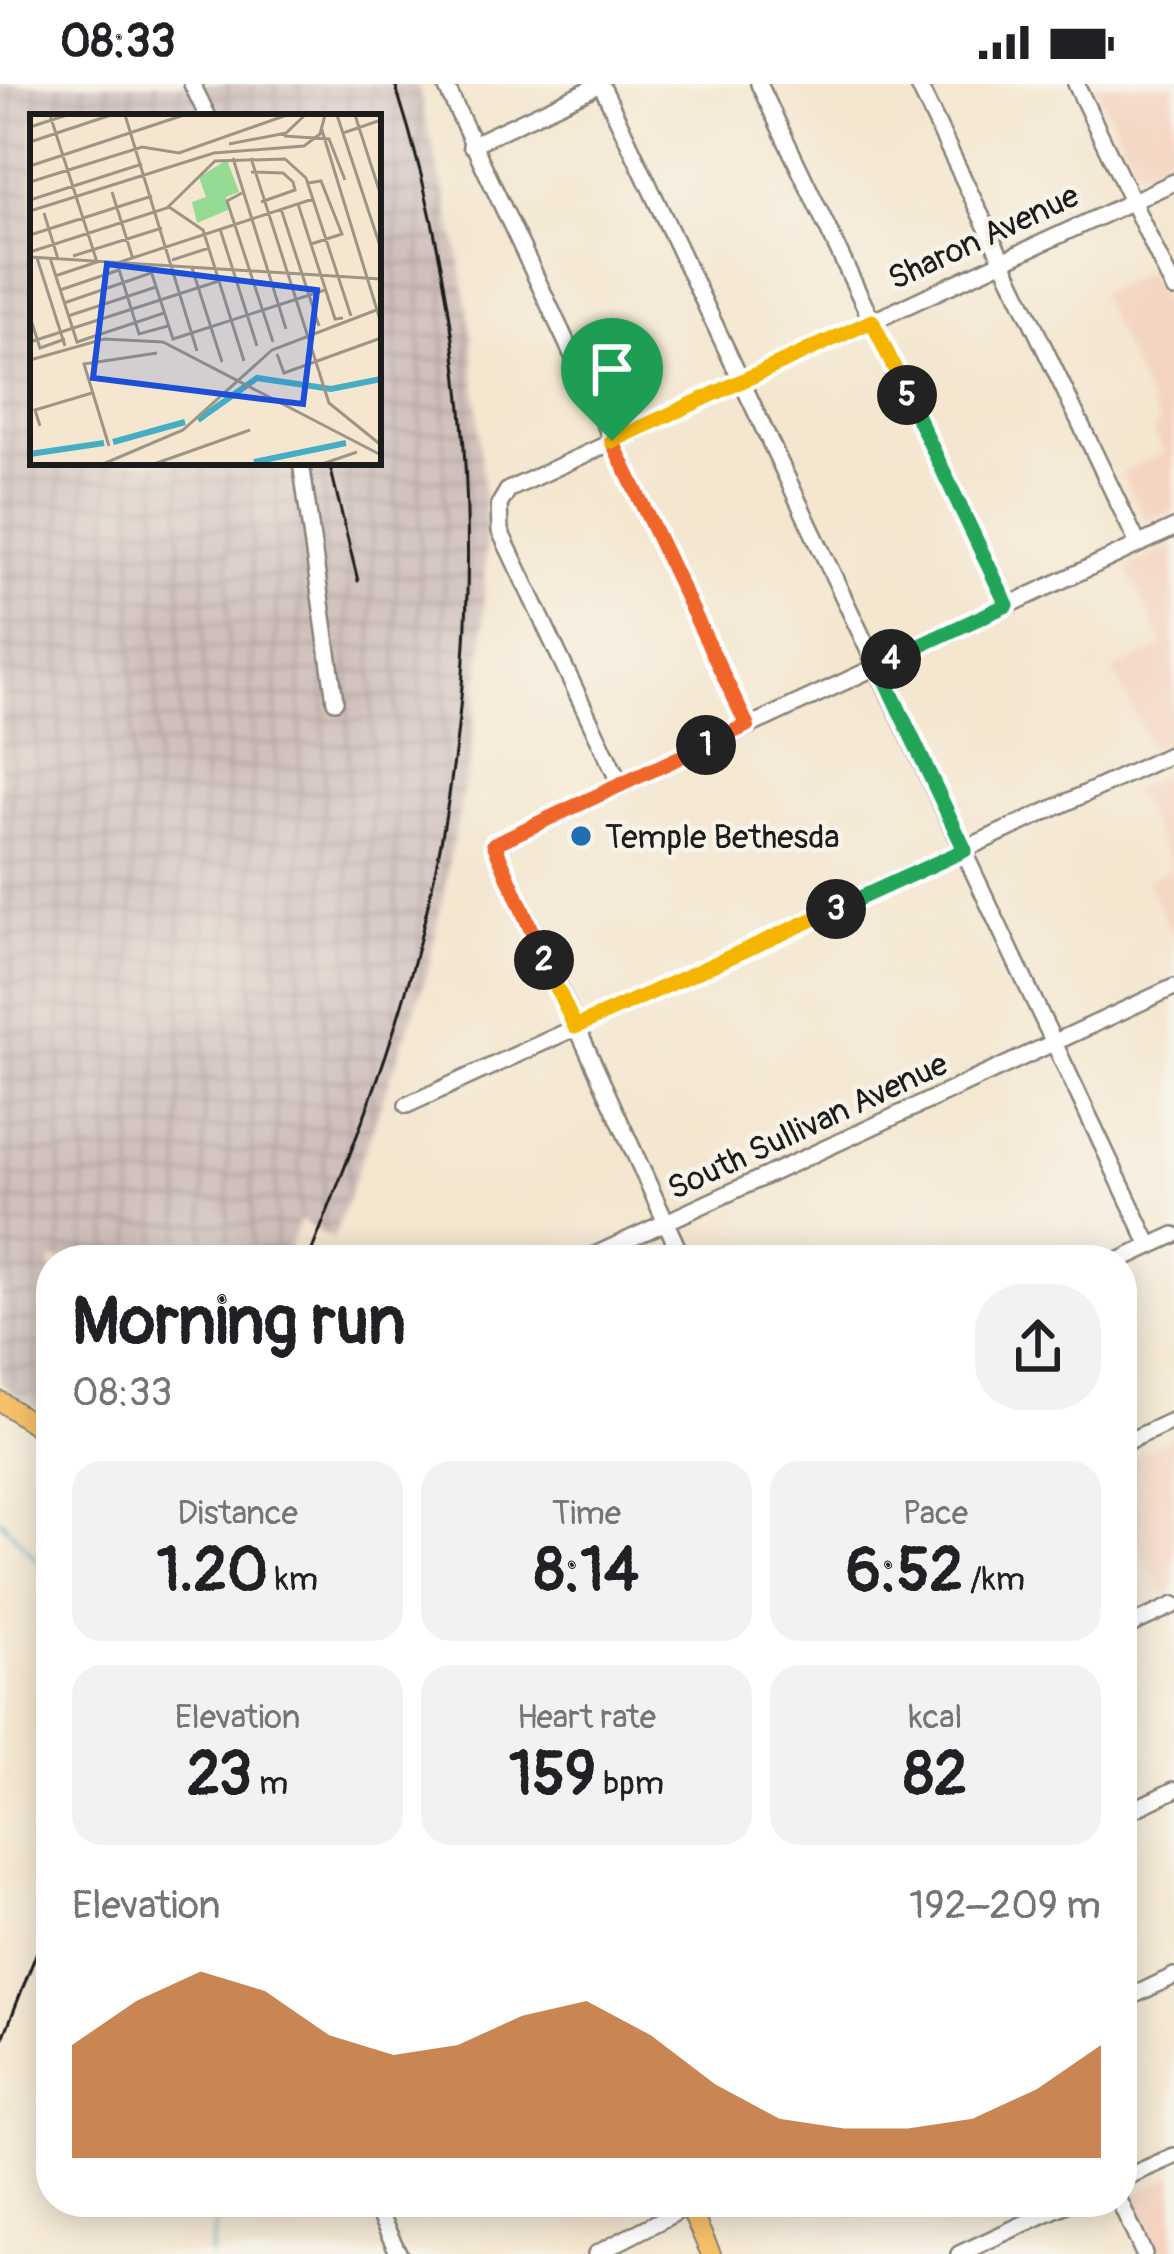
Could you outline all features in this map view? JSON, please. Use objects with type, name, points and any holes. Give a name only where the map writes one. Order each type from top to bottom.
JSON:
[{"type":"main road","points":[[0,1401],[36,1426]]},
{"type":"main road","points":[[696,2217],[711,2254]]},
{"type":"street","points":[[192,84],[207,114]]},
{"type":"street","points":[[445,84],[747,725]]},
{"type":"street","points":[[471,145],[601,84],[1150,1246]]},
{"type":"street","points":[[759,84],[1007,605]]},
{"type":"street","points":[[918,84],[1138,544]]},
{"type":"street","points":[[1076,84],[1174,289]]},
{"type":"street","name":"Sharon Avenue","points":[[620,784],[500,531],[499,505],[508,490],[1174,182]]},
{"type":"street","points":[[302,465],[335,700]]},
{"type":"street","points":[[676,1245],[494,844],[1174,528]]},
{"type":"street","points":[[407,1105],[1174,753]]},
{"type":"street","name":"South Sullivan Avenue","points":[[617,1245],[1174,987]]},
{"type":"street","points":[[1137,1252],[1174,1235]]},
{"type":"street","points":[[1137,1437],[1174,1420]]},
{"type":"street","points":[[1137,1622],[1174,1605]]},
{"type":"street","points":[[1137,1808],[1174,1790]]},
{"type":"street","points":[[1137,1994],[1174,1976]]},
{"type":"street","points":[[1137,2172],[1174,2156]]},
{"type":"street","points":[[380,2217],[399,2254]]},
{"type":"street","points":[[596,2254],[666,2217]]},
{"type":"street","points":[[959,2254],[1039,2217]]},
{"type":"street","points":[[1127,2217],[1144,2254]]},
{"type":"shaded area","points":[[0,84],[417,84],[458,248],[472,335],[486,527],[483,640],[471,752],[428,972],[333,1239],[300,1220],[290,1245],[36,1245],[36,1408],[0,1383]]},
{"type":"shaded area","points":[[1095,84],[1174,84],[1174,154],[1138,171]]},
{"type":"shaded area","points":[[1148,271],[1174,325],[1174,509],[1146,522],[1122,473],[1164,453],[1153,428],[1160,424],[1098,294]]},
{"type":"shaded area","points":[[1174,545],[1174,738],[1151,749],[1114,670],[1164,646],[1126,567]]},
{"type":"shaded area","points":[[1174,770],[1174,937],[1146,881],[1171,868],[1133,789]]},
{"type":"shaded area","points":[[1174,1437],[1174,1590],[1163,1595],[1137,1541],[1137,1455]]},
{"type":"shaded area","points":[[1174,2176],[1174,2254],[1159,2254],[1137,2204],[1137,2193]]},
{"type":"waterway","points":[[0,1519],[36,1559]]},
{"type":"waterway","points":[[210,2254],[217,2217]]},
{"type":"railway","points":[[314,1245],[371,1099],[421,935],[443,830],[466,615],[467,508],[446,293],[395,84]]},
{"type":"railway","points":[[330,465],[358,581]]},
{"type":"railway","points":[[0,2046],[36,1954]]},
{"type":"place","name":"Temple Bethesda","points":[[581,836]]},
{"type":"route","points":[[872,321],[1007,605],[878,665],[965,850],[575,1027],[493,851],[494,844],[747,725],[612,441],[872,321]]}]
